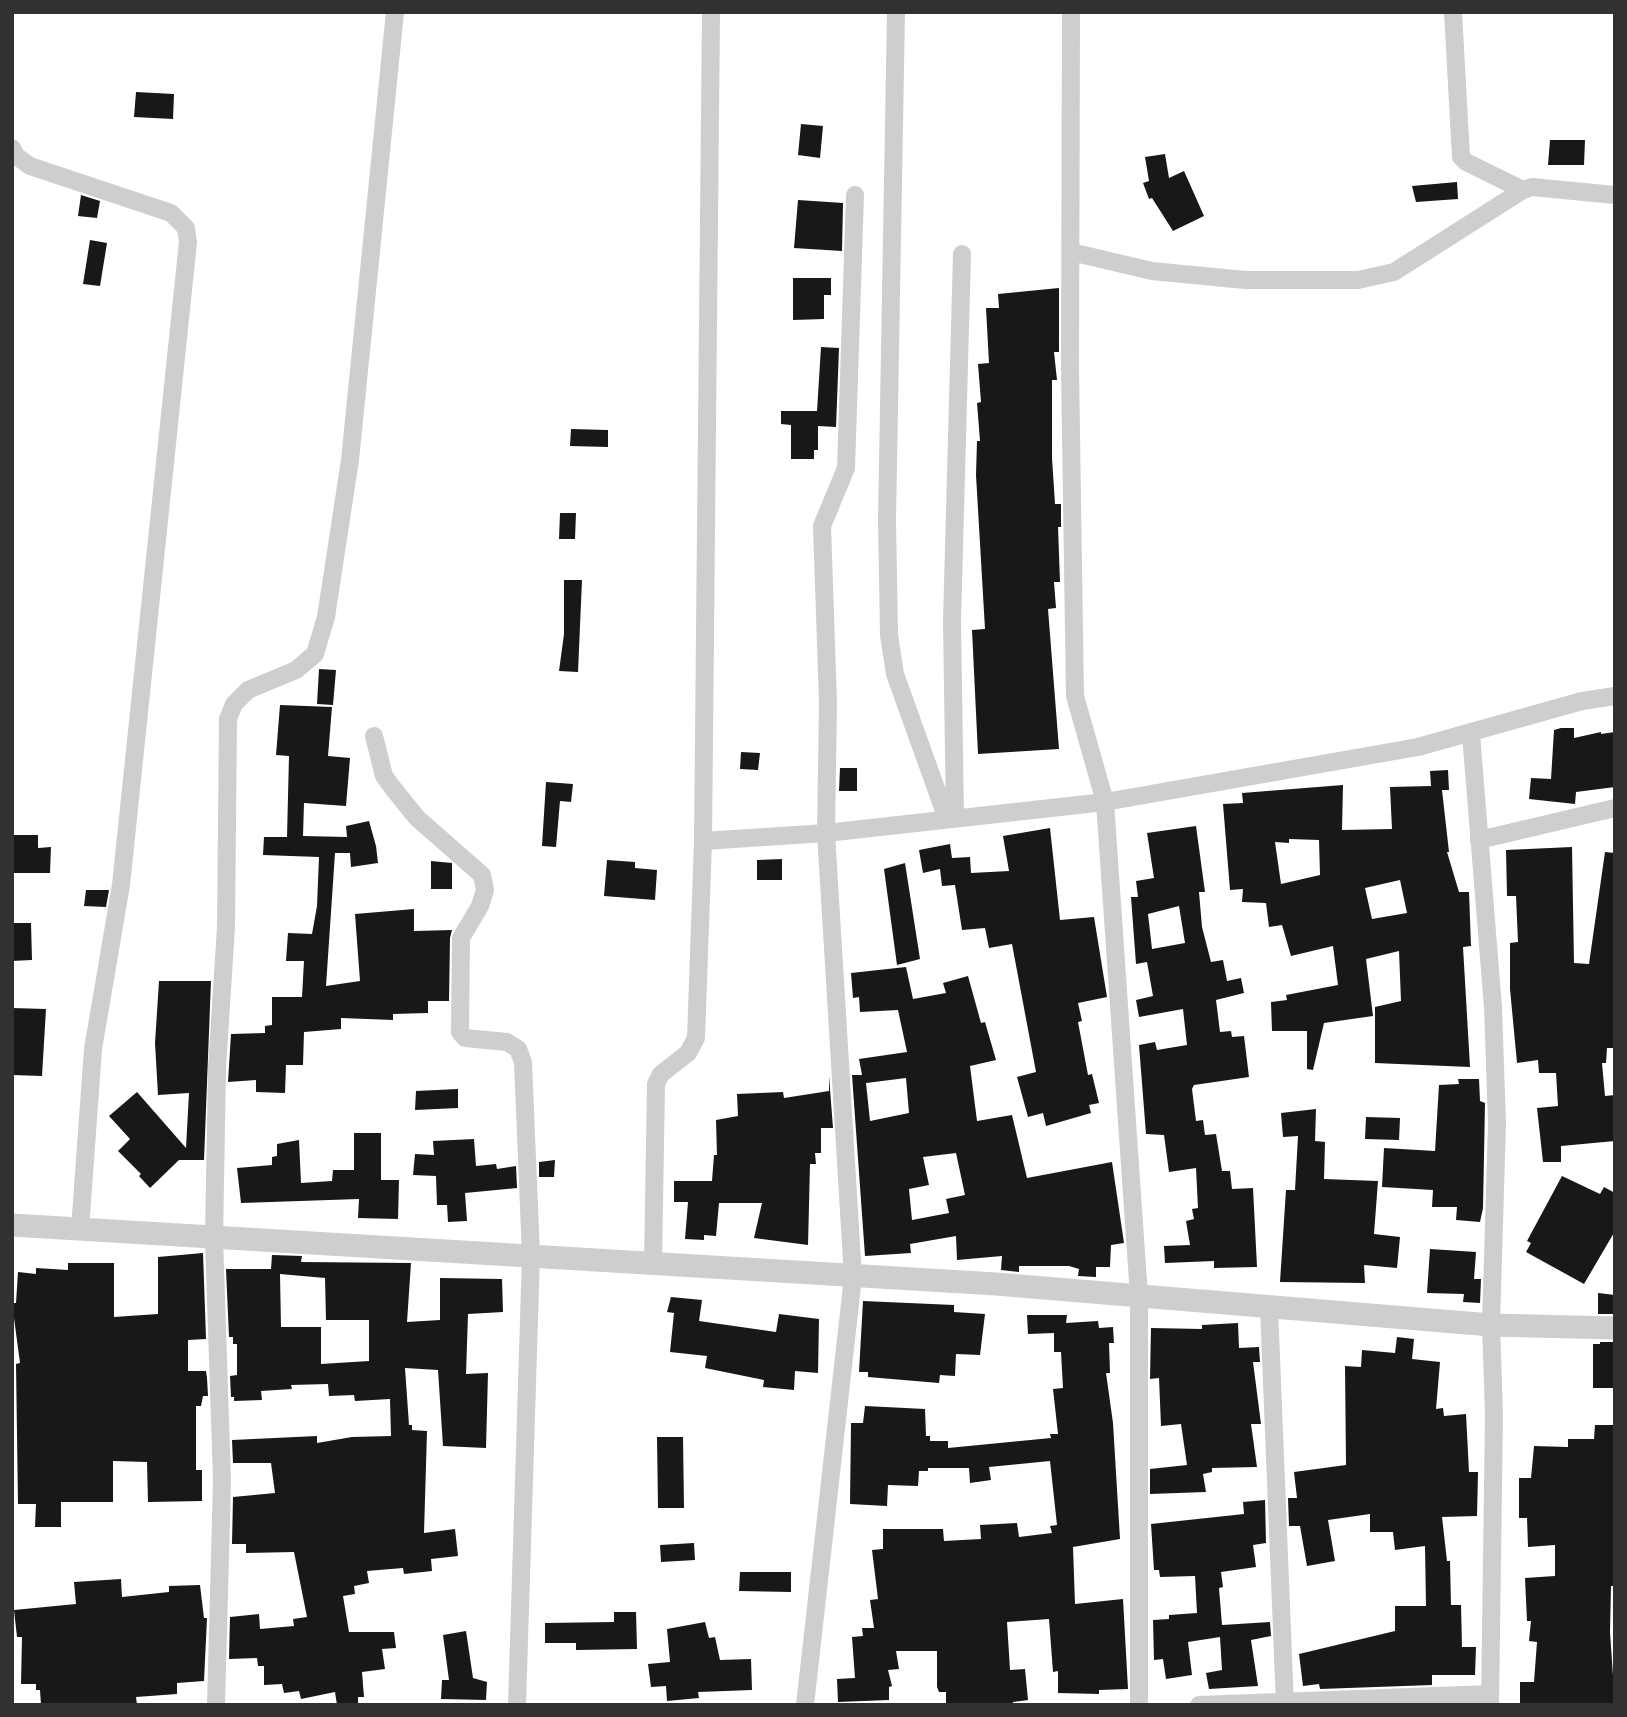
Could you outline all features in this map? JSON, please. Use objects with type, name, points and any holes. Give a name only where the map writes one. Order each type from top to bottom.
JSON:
[{"type":"street","points":[[216,1705],[222,1481],[214,1238],[217,1068],[226,927],[228,719],[234,704],[248,690],[296,670],[315,654],[326,617],[350,460],[395,12]]},
{"type":"street","points":[[653,1264],[656,1084],[661,1074],[688,1053],[696,1038],[703,841],[711,12]]},
{"type":"street","points":[[896,12],[887,520],[889,635],[895,674],[951,819]]},
{"type":"street","points":[[1071,12],[1070,368],[1075,696],[1105,802],[1139,1296],[1139,1705]]},
{"type":"street","points":[[1453,12],[1461,157],[1523,190]]},
{"type":"street","points":[[12,148],[16,156],[30,166],[171,213],[186,228],[188,242],[121,885],[93,1049],[80,1229]]},
{"type":"street","points":[[1071,252],[1152,271],[1245,280],[1368,279],[1394,272],[1523,190],[1532,187],[1615,195]]},
{"type":"street","points":[[805,1705],[853,1277],[826,833],[828,704],[822,526],[846,468],[855,195]]},
{"type":"street","points":[[951,819],[952,621],[962,254]]},
{"type":"street","points":[[703,841],[826,833],[1105,802],[1319,766],[1471,734],[1582,701],[1615,696]]},
{"type":"street","points":[[1199,1705],[1490,1699],[1494,1414],[1491,1325],[1497,1111],[1493,1006],[1471,734]]},
{"type":"street","points":[[374,736],[384,776],[391,787],[417,818],[482,875],[485,890],[480,906],[461,938],[460,1032],[465,1038],[507,1042],[518,1049],[523,1062],[531,1255],[517,1705]]},
{"type":"street","points":[[1479,840],[1615,808]]},
{"type":"street","points":[[12,1224],[853,1277],[996,1283],[1491,1325],[1615,1328]]},
{"type":"street","points":[[1269,1308],[1285,1702]]},
{"type":"building","points":[[136,92],[174,94],[173,119],[134,117]]},
{"type":"building","points":[[801,124],[823,126],[820,158],[798,155]]},
{"type":"building","points":[[1550,140],[1585,140],[1584,165],[1548,165]]},
{"type":"building","points":[[1165,154],[1169,178],[1184,171],[1204,216],[1173,231],[1152,198],[1149,199],[1143,183],[1149,181],[1145,157]]},
{"type":"building","points":[[1457,182],[1458,199],[1416,202],[1412,186]]},
{"type":"building","points":[[81,195],[100,201],[97,218],[78,216]]},
{"type":"building","points":[[798,200],[843,203],[842,251],[794,248]]},
{"type":"building","points":[[90,240],[107,243],[100,286],[83,284]]},
{"type":"building","points":[[793,278],[831,278],[831,295],[824,295],[824,319],[793,320]]},
{"type":"building","points":[[1059,288],[1059,352],[1054,352],[1057,380],[1052,380],[1052,458],[1055,504],[1061,504],[1061,527],[1058,527],[1060,582],[1054,582],[1056,608],[1048,609],[1059,749],[978,754],[972,630],[985,629],[976,475],[977,441],[980,441],[977,403],[981,402],[978,364],[989,363],[986,308],[999,308],[998,294]]},
{"type":"building","points":[[821,347],[839,348],[836,427],[818,426],[818,450],[814,450],[814,459],[791,459],[791,425],[781,424],[781,411],[817,411]]},
{"type":"building","points":[[571,429],[608,430],[608,447],[570,446]]},
{"type":"building","points":[[560,513],[576,513],[575,539],[559,539]]},
{"type":"building","points":[[564,580],[582,580],[578,672],[559,671],[564,634]]},
{"type":"building","points":[[319,669],[336,670],[333,705],[317,704]]},
{"type":"building","points":[[280,705],[332,707],[328,756],[350,758],[346,806],[304,803],[303,836],[347,837],[346,826],[369,821],[376,846],[378,863],[351,867],[350,853],[335,853],[326,986],[360,981],[355,914],[414,909],[414,931],[452,930],[449,1001],[428,1001],[428,1013],[393,1014],[393,1020],[341,1018],[341,1029],[304,1032],[303,1065],[286,1065],[285,1093],[256,1092],[256,1080],[228,1082],[231,1034],[265,1033],[265,1026],[272,1025],[272,997],[302,997],[304,961],[286,961],[288,933],[312,934],[317,906],[319,857],[263,855],[264,837],[287,837],[289,756],[276,755]]},
{"type":"building","points":[[1574,728],[1574,738],[1615,732],[1615,787],[1576,792],[1575,804],[1529,799],[1531,778],[1551,779],[1554,730]]},
{"type":"building","points":[[741,752],[760,753],[758,770],[740,769]]},
{"type":"building","points":[[840,768],[857,768],[857,791],[839,791]]},
{"type":"building","points":[[1448,770],[1449,790],[1442,790],[1447,852],[1459,892],[1469,892],[1471,946],[1463,947],[1470,1067],[1375,1063],[1375,1007],[1401,1001],[1399,951],[1366,959],[1373,1016],[1324,1023],[1313,1070],[1307,1069],[1307,1031],[1272,1031],[1271,1002],[1287,1000],[1286,995],[1338,985],[1333,946],[1291,956],[1282,925],[1269,927],[1266,903],[1242,902],[1243,889],[1230,890],[1223,804],[1243,803],[1242,793],[1343,785],[1342,830],[1392,829],[1390,787],[1431,786],[1430,771]],"holes":[[[1289,839],[1319,840],[1320,875],[1281,884],[1275,842],[1289,843]],[[1400,880],[1407,913],[1372,919],[1365,888]]]},
{"type":"building","points":[[546,782],[573,784],[571,802],[560,801],[556,847],[542,846]]},
{"type":"building","points":[[1196,826],[1205,892],[1199,892],[1202,927],[1211,962],[1223,960],[1227,981],[1241,978],[1244,993],[1216,1000],[1220,1032],[1231,1031],[1232,1037],[1244,1036],[1249,1077],[1194,1085],[1192,1089],[1196,1121],[1203,1120],[1205,1135],[1216,1134],[1222,1171],[1230,1171],[1232,1189],[1253,1188],[1257,1267],[1214,1268],[1214,1261],[1165,1263],[1164,1246],[1190,1245],[1186,1221],[1194,1219],[1192,1209],[1198,1208],[1196,1168],[1169,1172],[1164,1135],[1146,1134],[1139,1045],[1155,1042],[1157,1050],[1187,1045],[1183,1009],[1139,1017],[1136,1000],[1153,996],[1147,962],[1136,964],[1131,897],[1138,897],[1136,881],[1154,878],[1147,833]],"holes":[[[1179,906],[1185,943],[1152,949],[1148,914]]]},
{"type":"building","points":[[1050,828],[1060,920],[1094,917],[1107,997],[1078,1003],[1082,1021],[1078,1022],[1088,1075],[1092,1074],[1099,1103],[1089,1105],[1091,1113],[1046,1126],[1043,1113],[1028,1117],[1017,1077],[1036,1072],[1012,944],[989,948],[985,928],[962,930],[955,885],[942,886],[940,869],[923,873],[919,850],[950,844],[952,858],[970,857],[971,873],[1009,871],[1003,836]]},
{"type":"building","points":[[14,835],[38,835],[38,848],[51,847],[50,873],[13,873]]},
{"type":"building","points":[[1572,847],[1574,963],[1589,964],[1605,852],[1615,853],[1615,1048],[1607,1048],[1606,1063],[1602,1063],[1605,1096],[1615,1095],[1615,1141],[1561,1146],[1561,1162],[1543,1162],[1537,1108],[1558,1106],[1556,1073],[1539,1073],[1538,1060],[1517,1063],[1510,989],[1510,943],[1518,942],[1516,896],[1507,896],[1506,850]]},
{"type":"building","points":[[782,859],[782,880],[757,880],[757,860]]},
{"type":"building","points":[[607,860],[635,862],[635,868],[657,870],[655,900],[604,896]]},
{"type":"building","points":[[431,861],[452,863],[452,889],[431,889]]},
{"type":"building","points":[[905,863],[920,959],[897,965],[884,869]]},
{"type":"building","points":[[86,890],[109,890],[106,907],[84,906]]},
{"type":"building","points":[[12,923],[31,923],[32,960],[12,961]]},
{"type":"building","points":[[906,967],[913,999],[946,993],[943,983],[968,976],[981,1023],[985,1022],[996,1060],[970,1066],[977,1121],[1012,1115],[1027,1178],[1112,1162],[1124,1243],[1111,1245],[1110,1267],[1096,1267],[1096,1277],[1078,1276],[1079,1269],[1069,1266],[1019,1266],[1019,1272],[1001,1270],[1002,1256],[957,1260],[956,1236],[910,1244],[911,1253],[865,1256],[852,1075],[862,1075],[859,1059],[907,1052],[898,1010],[860,1012],[859,997],[853,998],[851,973]],"holes":[[[906,1078],[909,1113],[870,1121],[866,1083]],[[956,1153],[965,1195],[946,1199],[949,1213],[912,1220],[909,1189],[929,1185],[923,1157]]]},
{"type":"building","points":[[159,981],[211,981],[204,1160],[179,1160],[150,1188],[139,1176],[141,1174],[118,1151],[130,1139],[109,1116],[137,1092],[186,1148],[189,1093],[158,1095],[155,1043]]},
{"type":"building","points":[[12,1008],[46,1009],[42,1076],[12,1075]]},
{"type":"building","points":[[829,1076],[833,1128],[821,1128],[821,1153],[815,1153],[816,1164],[810,1164],[808,1245],[754,1238],[762,1203],[719,1203],[716,1236],[704,1235],[704,1240],[685,1239],[688,1202],[674,1202],[674,1181],[712,1181],[714,1155],[717,1155],[716,1120],[738,1116],[737,1094],[783,1092],[784,1098],[829,1091]]},
{"type":"building","points":[[1458,1079],[1479,1079],[1480,1101],[1485,1103],[1483,1208],[1480,1222],[1456,1220],[1457,1207],[1432,1207],[1433,1190],[1382,1187],[1384,1148],[1435,1151],[1439,1085],[1459,1084]]},
{"type":"building","points":[[458,1089],[458,1108],[415,1110],[416,1091]]},
{"type":"building","points":[[1316,1109],[1315,1141],[1325,1142],[1324,1179],[1378,1181],[1374,1234],[1400,1237],[1397,1268],[1364,1265],[1365,1283],[1280,1282],[1286,1190],[1295,1190],[1298,1136],[1283,1137],[1281,1113]]},
{"type":"building","points":[[1366,1117],[1400,1118],[1399,1140],[1365,1139]]},
{"type":"building","points":[[354,1133],[381,1133],[381,1180],[399,1180],[398,1219],[358,1218],[359,1199],[241,1203],[237,1168],[272,1165],[272,1157],[277,1156],[277,1144],[299,1140],[301,1183],[332,1181],[333,1170],[354,1170]]},
{"type":"building","points":[[474,1139],[476,1166],[496,1164],[497,1169],[516,1166],[517,1188],[465,1193],[467,1221],[448,1222],[447,1205],[437,1205],[436,1176],[413,1175],[415,1154],[434,1155],[433,1141]]},
{"type":"building","points":[[555,1160],[554,1177],[539,1177],[539,1162]]},
{"type":"building","points":[[1562,1176],[1600,1194],[1604,1187],[1615,1193],[1615,1231],[1584,1284],[1526,1252],[1531,1243],[1527,1241]]},
{"type":"building","points":[[1430,1249],[1476,1252],[1474,1279],[1481,1279],[1480,1303],[1463,1302],[1464,1294],[1427,1293]]},
{"type":"building","points":[[203,1253],[206,1339],[188,1340],[188,1371],[206,1371],[207,1378],[208,1396],[203,1396],[201,1406],[196,1406],[196,1470],[202,1470],[202,1501],[148,1502],[147,1462],[113,1461],[113,1502],[61,1502],[61,1527],[35,1527],[36,1504],[18,1504],[16,1364],[20,1363],[12,1303],[16,1303],[18,1272],[36,1274],[36,1268],[68,1270],[68,1263],[114,1263],[114,1317],[158,1314],[158,1257]]},
{"type":"building","points":[[272,1255],[302,1256],[301,1262],[411,1263],[407,1322],[440,1320],[440,1278],[502,1279],[503,1312],[468,1314],[466,1374],[488,1373],[486,1448],[443,1446],[438,1370],[405,1368],[409,1425],[412,1425],[412,1430],[427,1431],[424,1533],[455,1529],[458,1556],[431,1559],[432,1571],[404,1574],[403,1568],[367,1571],[369,1583],[354,1586],[355,1594],[343,1596],[349,1632],[394,1632],[396,1648],[382,1649],[385,1669],[362,1672],[364,1697],[358,1697],[358,1705],[337,1705],[335,1692],[301,1699],[299,1691],[284,1693],[282,1684],[264,1685],[264,1666],[258,1666],[257,1658],[229,1659],[230,1617],[259,1614],[260,1629],[294,1626],[293,1619],[307,1617],[294,1552],[246,1553],[246,1544],[232,1544],[233,1497],[275,1493],[271,1463],[233,1463],[232,1440],[317,1436],[317,1443],[352,1437],[391,1436],[390,1399],[355,1401],[354,1395],[329,1396],[328,1384],[291,1385],[292,1389],[261,1391],[262,1400],[234,1401],[234,1397],[231,1397],[230,1376],[237,1375],[237,1344],[233,1344],[233,1337],[229,1337],[226,1269],[271,1269]],"holes":[[[280,1274],[325,1278],[326,1320],[369,1320],[369,1361],[321,1364],[321,1327],[281,1327]]]},
{"type":"building","points":[[1598,1293],[1615,1295],[1615,1314],[1598,1314]]},
{"type":"building","points":[[671,1297],[702,1300],[699,1321],[776,1332],[779,1314],[819,1319],[818,1373],[795,1371],[794,1390],[763,1387],[764,1380],[705,1368],[707,1356],[670,1352],[674,1313],[667,1312]]},
{"type":"building","points":[[863,1301],[954,1305],[954,1312],[985,1314],[980,1355],[956,1354],[955,1376],[940,1375],[939,1383],[868,1377],[868,1372],[859,1372]]},
{"type":"building","points":[[1027,1315],[1067,1315],[1066,1323],[1098,1321],[1099,1328],[1113,1327],[1114,1343],[1109,1343],[1110,1373],[1106,1373],[1113,1423],[1120,1539],[1073,1547],[1075,1604],[1123,1599],[1128,1689],[1099,1690],[1099,1694],[1058,1693],[1058,1671],[1053,1672],[1049,1619],[1007,1622],[1010,1670],[1025,1669],[1028,1700],[1013,1702],[1013,1705],[946,1705],[946,1692],[939,1692],[937,1687],[937,1651],[896,1651],[899,1669],[888,1670],[892,1686],[889,1687],[889,1700],[838,1702],[837,1679],[855,1678],[852,1637],[863,1636],[862,1628],[874,1628],[870,1600],[878,1599],[872,1550],[883,1549],[883,1529],[943,1529],[944,1541],[981,1539],[980,1525],[1017,1523],[1019,1537],[1052,1533],[1050,1526],[1057,1525],[1050,1461],[989,1467],[991,1480],[970,1483],[969,1468],[928,1468],[928,1471],[919,1471],[918,1486],[888,1485],[887,1506],[850,1504],[851,1423],[863,1423],[865,1406],[925,1409],[926,1436],[930,1436],[930,1441],[948,1441],[948,1448],[1051,1438],[1050,1434],[1058,1434],[1053,1389],[1063,1388],[1061,1352],[1054,1352],[1054,1333],[1028,1334]]},
{"type":"building","points":[[1238,1323],[1239,1348],[1259,1347],[1260,1362],[1253,1362],[1261,1424],[1251,1424],[1257,1467],[1212,1468],[1212,1472],[1203,1474],[1206,1492],[1150,1494],[1150,1469],[1187,1465],[1181,1424],[1161,1426],[1159,1378],[1150,1379],[1151,1328],[1202,1329],[1202,1325]]},
{"type":"building","points":[[1397,1337],[1414,1339],[1412,1359],[1440,1362],[1436,1409],[1443,1408],[1444,1416],[1466,1414],[1469,1472],[1478,1472],[1477,1516],[1442,1517],[1447,1561],[1450,1561],[1451,1605],[1461,1605],[1462,1647],[1476,1647],[1475,1675],[1432,1675],[1432,1685],[1320,1689],[1319,1684],[1303,1686],[1299,1654],[1395,1631],[1395,1606],[1426,1606],[1425,1546],[1395,1550],[1393,1532],[1370,1532],[1370,1514],[1328,1520],[1335,1561],[1307,1566],[1300,1526],[1289,1526],[1288,1498],[1297,1498],[1294,1472],[1346,1465],[1345,1366],[1361,1367],[1362,1350],[1395,1353]]},
{"type":"building","points":[[1615,1342],[1615,1388],[1593,1388],[1593,1344]]},
{"type":"building","points":[[1595,1425],[1615,1425],[1615,1586],[1611,1586],[1610,1632],[1615,1705],[1520,1705],[1520,1682],[1534,1682],[1537,1642],[1529,1641],[1531,1621],[1527,1621],[1525,1578],[1555,1576],[1555,1545],[1528,1547],[1527,1518],[1519,1518],[1519,1478],[1531,1478],[1534,1446],[1568,1447],[1568,1439],[1594,1439]]},
{"type":"building","points":[[657,1437],[683,1437],[684,1508],[658,1508]]},
{"type":"building","points":[[1265,1500],[1266,1543],[1253,1545],[1256,1567],[1221,1572],[1223,1587],[1219,1588],[1222,1625],[1270,1622],[1271,1636],[1251,1640],[1258,1686],[1209,1689],[1206,1673],[1222,1670],[1220,1637],[1188,1642],[1192,1675],[1166,1679],[1163,1659],[1154,1660],[1153,1620],[1169,1619],[1169,1615],[1197,1613],[1195,1576],[1160,1577],[1159,1570],[1154,1570],[1151,1524],[1244,1514],[1243,1502]]},
{"type":"building","points":[[694,1543],[695,1560],[661,1562],[660,1545]]},
{"type":"building","points":[[740,1572],[791,1572],[791,1592],[739,1591]]},
{"type":"building","points":[[121,1579],[122,1597],[169,1592],[169,1586],[200,1585],[204,1618],[207,1618],[204,1681],[177,1683],[177,1694],[136,1697],[137,1705],[41,1705],[40,1690],[36,1690],[36,1684],[21,1684],[22,1637],[17,1637],[14,1610],[76,1604],[74,1582]]},
{"type":"building","points":[[614,1612],[636,1612],[637,1649],[576,1650],[576,1643],[545,1643],[545,1623],[614,1622]]},
{"type":"building","points":[[705,1622],[709,1638],[715,1637],[720,1660],[751,1659],[752,1690],[698,1692],[699,1698],[667,1701],[666,1686],[651,1687],[648,1664],[670,1662],[667,1629]]},
{"type":"building","points":[[466,1631],[473,1678],[487,1682],[486,1700],[441,1699],[442,1680],[449,1680],[443,1635]]}]
